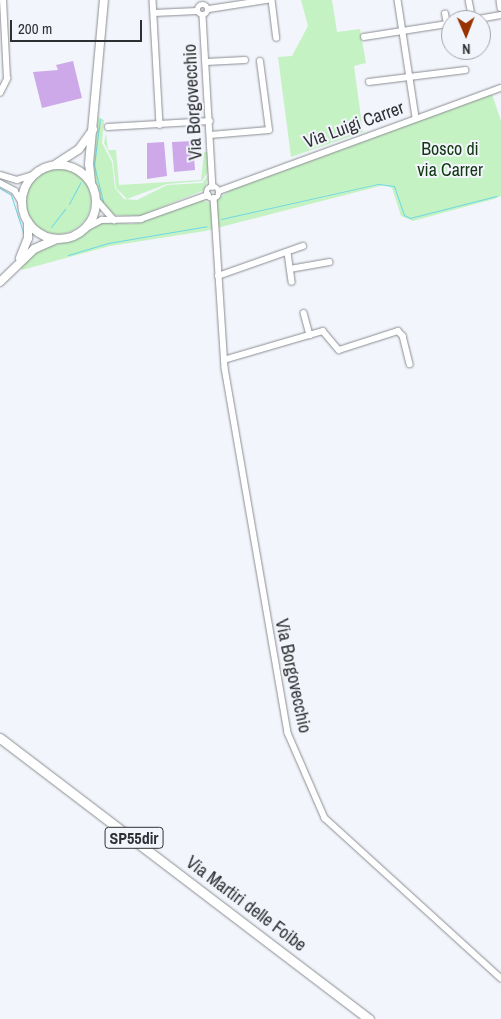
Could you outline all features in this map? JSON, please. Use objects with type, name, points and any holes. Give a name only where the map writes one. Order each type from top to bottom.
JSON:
[{"type":"highway","name":"Via Martiri delle Foibe","points":[[3,739],[369,1019]]},
{"type":"main road","points":[[0,282],[18,261],[38,246],[84,229],[94,215],[96,199],[89,164],[94,126],[104,0]]},
{"type":"main road","points":[[18,261],[27,244],[28,222],[22,202],[24,189],[33,175],[55,165],[79,149],[94,126]]},
{"type":"main road","points":[[55,165],[76,169],[92,184]]},
{"type":"main road","points":[[28,222],[42,234],[58,239]]},
{"type":"street","points":[[0,93],[7,79],[3,0]]},
{"type":"street","points":[[153,0],[160,125]]},
{"type":"street","points":[[154,13],[197,11],[204,16],[209,9],[268,0]]},
{"type":"street","points":[[272,0],[277,38]]},
{"type":"street","points":[[398,0],[416,118]]},
{"type":"street","points":[[500,0],[501,8]]},
{"type":"street","points":[[197,11],[202,2],[209,9]]},
{"type":"street","name":"Via Borgovecchio","points":[[204,16],[213,187]]},
{"type":"street","points":[[364,37],[441,25]]},
{"type":"street","points":[[206,62],[245,60]]},
{"type":"street","points":[[210,134],[269,130],[260,62]]},
{"type":"street","points":[[369,82],[465,70]]},
{"type":"street","name":"Via Luigi Carrer","points":[[219,191],[501,88]]},
{"type":"street","points":[[108,127],[210,122]]},
{"type":"street","points":[[0,175],[17,180],[33,175]]},
{"type":"street","points":[[0,183],[15,190],[22,202]]},
{"type":"street","points":[[84,229],[102,220],[138,220],[208,195],[213,187],[219,191],[214,198],[208,195]]},
{"type":"street","name":"Via Borgovecchio","points":[[214,198],[224,360],[283,717],[314,796],[331,824],[501,978]]},
{"type":"street","points":[[96,199],[114,220]]},
{"type":"street","points":[[218,276],[288,253],[303,246]]},
{"type":"street","points":[[288,253],[292,282]]},
{"type":"street","points":[[290,269],[329,262]]},
{"type":"street","points":[[304,313],[310,335]]},
{"type":"street","points":[[224,360],[310,335],[328,332],[333,348],[338,350],[398,332],[403,336],[410,364]]},
{"type":"green space","points":[[301,0],[332,0],[337,32],[360,29],[366,63],[354,66],[363,132],[291,157],[278,57],[292,56],[308,26]]},
{"type":"green space","name":"Bosco di via Carrer","points":[[492,94],[501,121],[501,196],[494,199],[413,221],[401,216],[392,188],[384,185],[205,231],[110,246],[22,270],[18,266],[33,251],[73,240],[101,222],[133,224],[203,200],[211,204],[230,190]]},
{"type":"green space","points":[[98,117],[104,120],[102,143],[112,162],[115,188],[124,199],[137,200],[167,185],[202,183],[209,175],[204,190],[140,216],[111,215],[99,200],[92,174]]},
{"type":"green space","points":[[106,133],[108,150],[116,150],[119,185],[201,180],[204,152],[208,152],[208,172],[202,181],[167,184],[127,199],[116,188],[113,161],[104,143]]},
{"type":"green space","points":[[58,168],[71,171],[81,178],[88,188],[91,201],[88,214],[81,224],[71,231],[58,234],[45,231],[35,224],[28,214],[25,201],[28,188],[35,178],[45,171]]},
{"type":"building","points":[[73,61],[82,98],[42,108],[33,72],[58,70],[56,65]]},
{"type":"building","points":[[193,141],[195,170],[174,172],[172,142]]},
{"type":"building","points":[[164,142],[167,176],[147,179],[147,143]]},
{"type":"waterway","points":[[100,119],[94,165],[103,202]]},
{"type":"waterway","points":[[69,204],[80,183]]},
{"type":"waterway","points":[[221,219],[378,184],[394,186],[404,215],[410,218],[496,196]]},
{"type":"waterway","points":[[0,188],[11,195],[24,235]]},
{"type":"waterway","points":[[51,227],[65,209]]},
{"type":"waterway","points":[[68,255],[108,243],[207,226]]}]
